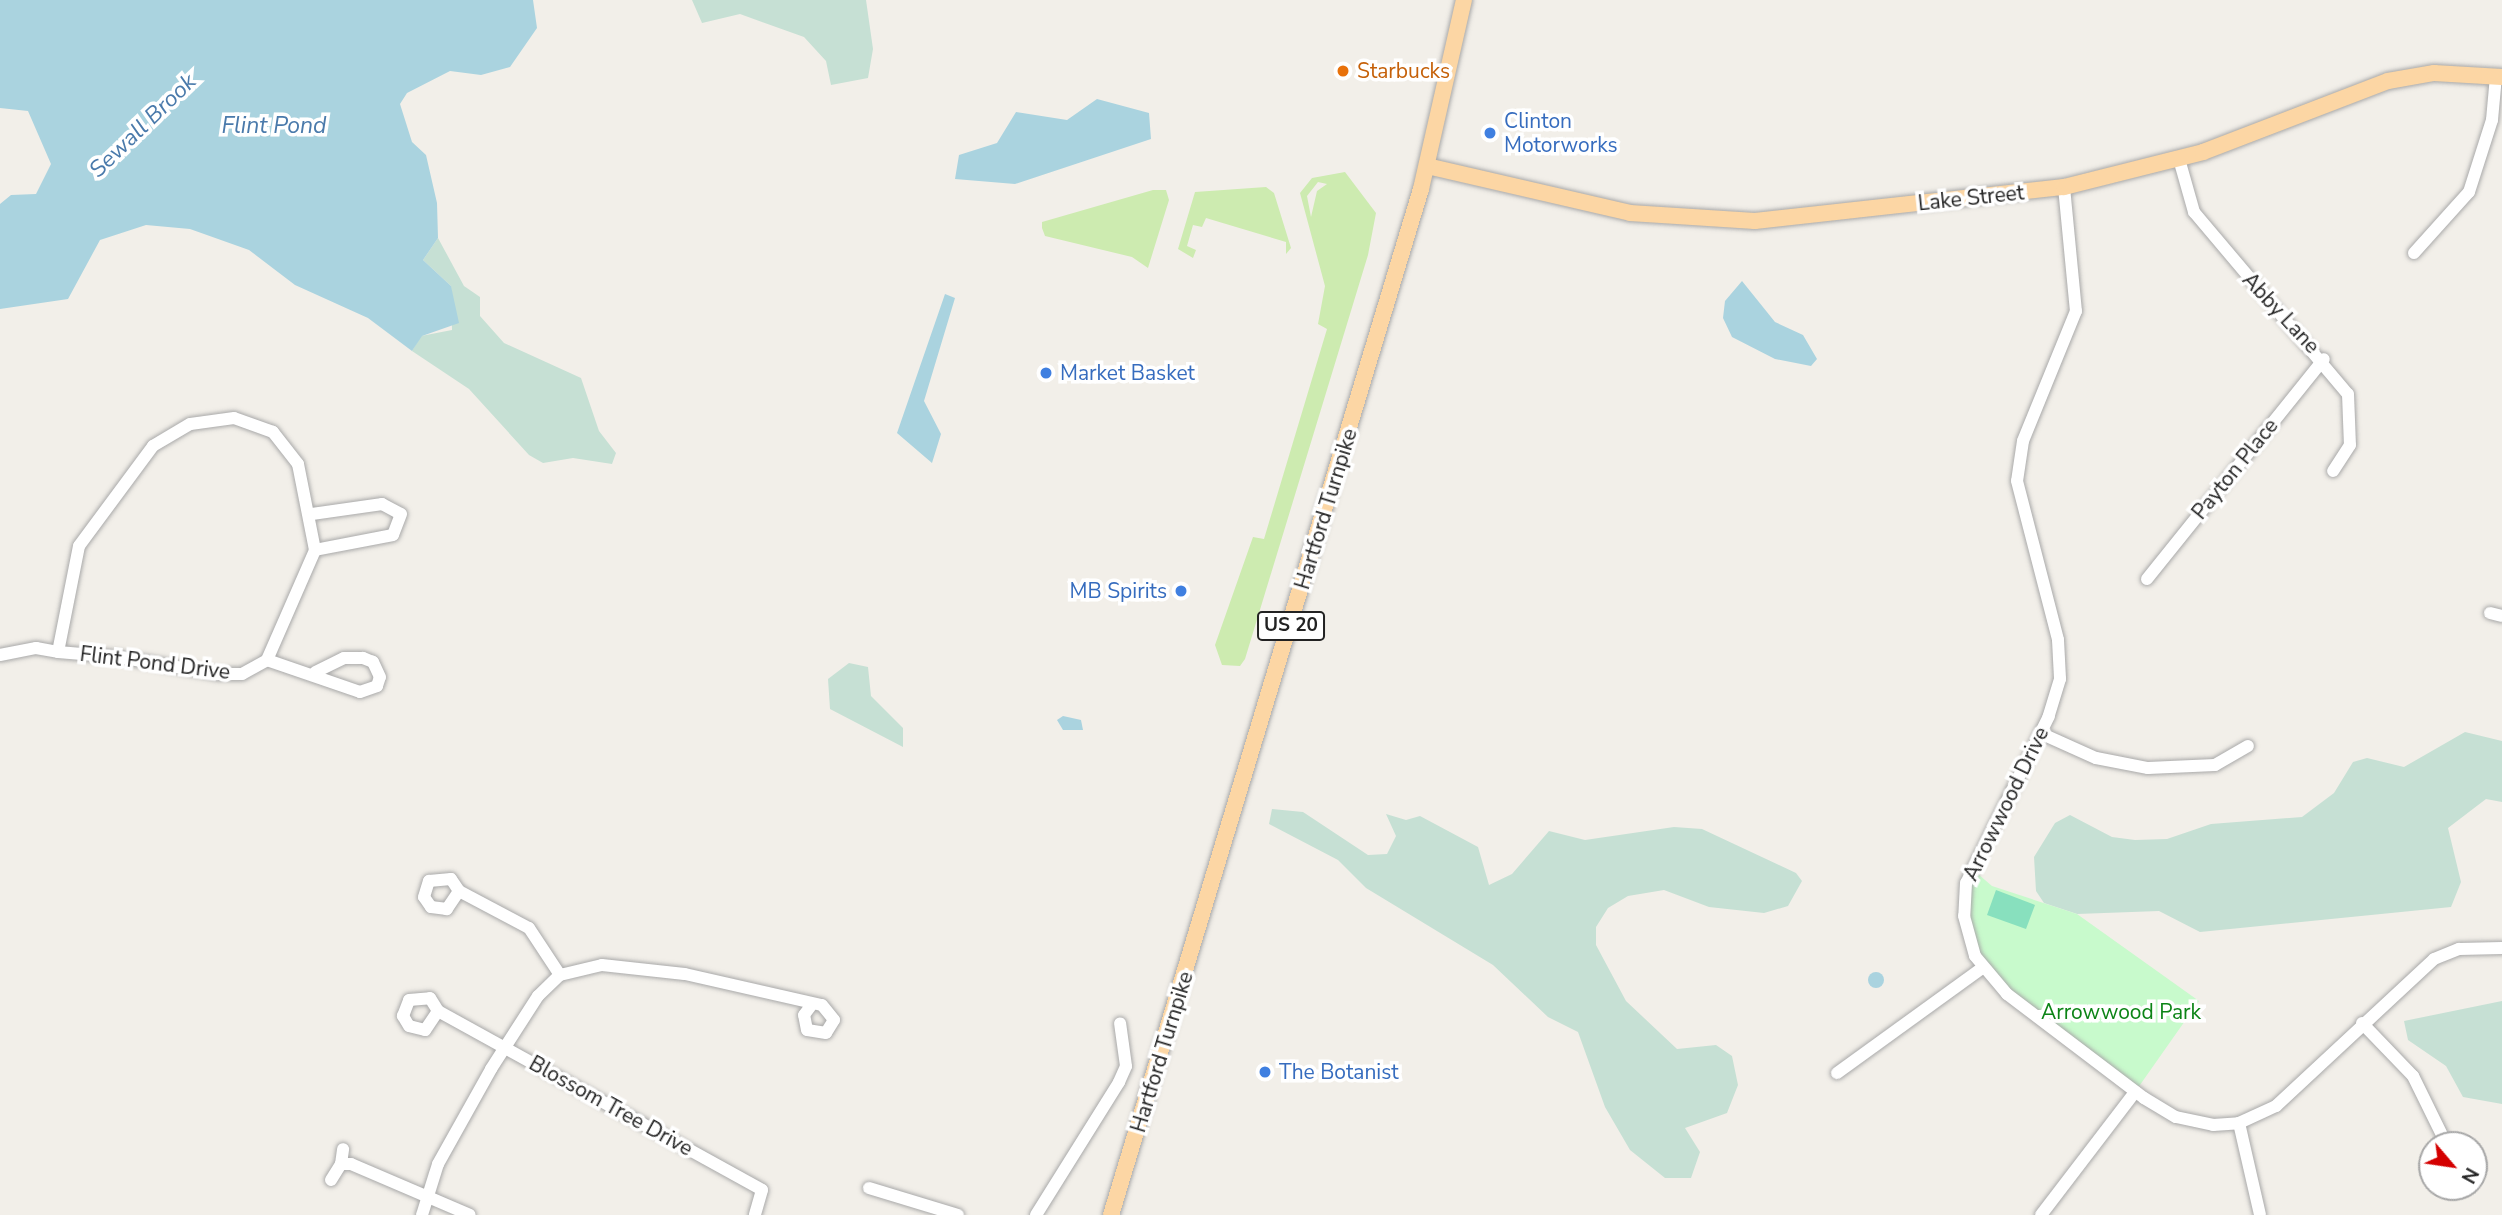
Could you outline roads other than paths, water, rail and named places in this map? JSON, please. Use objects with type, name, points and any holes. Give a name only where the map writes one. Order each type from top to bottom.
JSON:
[{"type":"main road","name":"Hartford Turnpike","points":[[1111,1215],[1427,166],[1464,0]]},
{"type":"main road","name":"Lake Street","points":[[1427,166],[1610,209],[1704,221],[1755,221],[2064,187],[2179,159],[2388,81],[2434,73],[2499,76]]},
{"type":"street","points":[[2414,253],[2469,192],[2492,120],[2499,76]]},
{"type":"street","name":"Abby Lane","points":[[2179,159],[2194,212],[2324,359],[2348,394],[2352,420],[2350,445],[2333,471]]},
{"type":"street","name":"Arrowwood Drive","points":[[2064,187],[2076,311],[2017,472],[2060,653],[2057,692],[2040,733],[1966,883],[1966,930],[1982,968],[2135,1091],[2188,1122],[2239,1123],[2276,1106],[2362,1023],[2434,959],[2459,949],[2502,948]]},
{"type":"street","name":"Payton Place","points":[[2147,579],[2324,359]]},
{"type":"street","name":"Flint Pond Drive","points":[[0,655],[58,652],[218,674],[242,674],[267,660],[315,550],[312,514],[298,464],[273,432],[234,418],[190,424],[153,446],[79,546],[58,652]]},
{"type":"street","points":[[312,514],[382,504],[401,514],[393,535],[315,550]]},
{"type":"street","points":[[267,660],[315,672],[360,692],[377,686],[380,677],[373,662],[363,658],[344,658],[315,672]]},
{"type":"street","points":[[2040,733],[2096,758],[2148,768],[2215,765],[2248,746]]},
{"type":"street","points":[[458,891],[529,928],[560,975]]},
{"type":"street","points":[[422,1215],[438,1164],[506,1047],[560,975],[602,965],[685,974],[810,1007]]},
{"type":"street","points":[[1837,1073],[1982,968]]},
{"type":"street","name":"Blossom Tree Drive","points":[[438,1011],[762,1191],[755,1215]]},
{"type":"street","points":[[1036,1215],[1122,1074],[1120,1023]]},
{"type":"street","points":[[2362,1023],[2413,1076],[2440,1131]]},
{"type":"street","points":[[2042,1215],[2135,1091]]},
{"type":"street","points":[[2239,1123],[2260,1215]]},
{"type":"street","points":[[331,1180],[341,1164],[343,1149]]},
{"type":"street","points":[[341,1164],[431,1193],[470,1215]]},
{"type":"street","points":[[869,1188],[958,1215]]},
{"type":"water","name":"Flint Pond","points":[[0,0],[533,0],[537,28],[510,67],[481,75],[450,71],[407,93],[400,104],[412,142],[426,155],[437,203],[438,238],[423,260],[451,286],[459,323],[422,336],[412,351],[368,318],[295,285],[249,250],[190,229],[146,225],[100,240],[68,299],[0,309],[0,204],[11,195],[36,194],[51,164],[28,111],[0,108]]},
{"type":"water","points":[[1097,99],[1149,113],[1151,139],[1015,184],[955,179],[959,155],[997,143],[1016,112],[1067,120]]},
{"type":"water","points":[[1742,281],[1775,322],[1803,335],[1817,359],[1811,366],[1775,359],[1732,337],[1723,318],[1725,301]]},
{"type":"water","points":[[945,294],[955,298],[924,401],[941,434],[932,463],[897,433]]},
{"type":"water","points":[[1063,716],[1081,720],[1083,730],[1063,730],[1057,720]]},
{"type":"water","points":[[1873,972],[1879,972],[1884,980],[1882,986],[1873,988],[1868,983],[1868,977]]},
{"type":"place","name":"Starbucks","points":[[1343,71]]},
{"type":"place","name":"Clinton Motorworks","points":[[1490,133]]},
{"type":"place","name":"Market Basket","points":[[1046,373]]},
{"type":"place","name":"MB Spirits","points":[[1181,591]]},
{"type":"place","name":"The Botanist","points":[[1265,1072]]},
{"type":"water label","name":"Sewall Brook","points":[[143,126]]},
{"type":"park label","name":"Arrowwood Park","points":[[2121,1012]]}]
